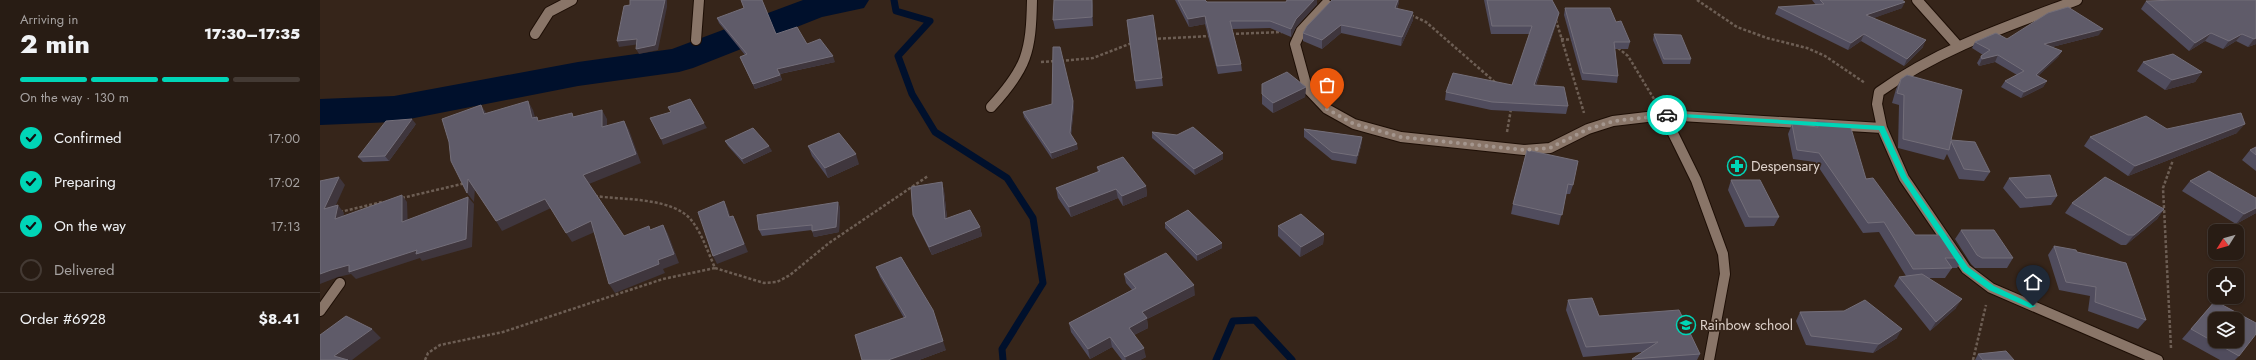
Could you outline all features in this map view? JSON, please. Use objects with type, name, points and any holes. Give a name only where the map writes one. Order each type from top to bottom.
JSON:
[{"type":"street","points":[[535,34],[543,16],[572,0]]},
{"type":"street","points":[[696,40],[698,0]]},
{"type":"street","points":[[991,107],[1015,83],[1026,63],[1031,40],[1032,0]]},
{"type":"street","points":[[1917,0],[1958,46]]},
{"type":"street","points":[[2077,0],[1958,46],[1895,79],[1878,92],[1878,104],[1882,128],[1904,178],[1966,269],[1991,288],[2158,360]]},
{"type":"street","points":[[1326,4],[1301,31],[1295,44],[1307,88],[1327,109],[1354,124],[1401,137],[1524,150],[1550,148],[1588,129],[1614,121],[1664,115],[1882,128]]},
{"type":"street","points":[[1664,115],[1696,180],[1723,254],[1725,274],[1709,360]]},
{"type":"street","points":[[320,311],[340,283]]},
{"type":"path","points":[[1696,0],[1737,27],[1767,38],[1807,48],[1825,56],[1878,92]]},
{"type":"path","points":[[1554,13],[1588,129]]},
{"type":"path","points":[[1410,14],[1426,22],[1499,86]]},
{"type":"path","points":[[1230,34],[1301,31]]},
{"type":"path","points":[[1152,39],[1214,35]]},
{"type":"path","points":[[1561,39],[1576,41]]},
{"type":"path","points":[[1026,63],[1093,58],[1138,41]]},
{"type":"path","points":[[1612,46],[1619,48],[1628,56],[1664,115]]},
{"type":"path","points":[[1504,147],[1512,111],[1510,104]]},
{"type":"path","points":[[2171,353],[2163,188],[2173,160]]},
{"type":"path","points":[[425,360],[428,353],[440,344],[503,332],[635,288],[715,268],[764,283],[777,282],[790,275],[829,243],[928,176]]},
{"type":"path","points":[[398,199],[474,182]]},
{"type":"path","points":[[592,196],[614,201],[658,203],[679,208],[691,219],[715,268]]},
{"type":"path","points":[[337,212],[390,200]]},
{"type":"path","points":[[1973,360],[1991,288]]},
{"type":"building","points":[[630,0],[665,0],[655,45],[636,49],[637,39],[617,41],[624,6],[630,5]]},
{"type":"building","points":[[741,0],[762,0],[776,34],[797,27],[807,44],[820,39],[833,56],[777,69],[780,75],[753,84],[740,57],[747,54],[717,18],[744,8]]},
{"type":"building","points":[[1054,0],[1092,0],[1092,17],[1053,20]]},
{"type":"building","points":[[1178,0],[1205,0],[1207,2],[1286,2],[1287,0],[1314,0],[1296,19],[1291,29],[1270,21],[1230,21],[1241,64],[1217,66],[1205,16],[1188,19]]},
{"type":"building","points":[[1332,0],[1398,0],[1395,8],[1413,12],[1402,37],[1341,25],[1322,40],[1303,33],[1307,26]]},
{"type":"building","points":[[1487,0],[1552,0],[1559,13],[1534,85],[1564,87],[1568,106],[1492,102],[1446,92],[1453,73],[1512,85],[1532,26],[1492,26]]},
{"type":"building","points":[[1820,0],[1902,0],[1905,2],[1866,15],[1926,40],[1907,59],[1864,34],[1851,43],[1778,7],[1824,4]]},
{"type":"building","points":[[2256,0],[2256,38],[2254,39],[2242,34],[2229,41],[2211,33],[2195,43],[2146,1]]},
{"type":"building","points":[[2068,7],[2103,29],[2044,44],[2062,51],[2036,75],[2047,81],[2024,92],[2005,81],[2024,71],[1998,55],[1982,59],[1981,56],[1990,50],[1975,42],[1996,33],[2007,39],[2048,13]]},
{"type":"building","points":[[1565,8],[1610,8],[1616,22],[1621,21],[1630,42],[1614,42],[1618,76],[1583,73]]},
{"type":"building","points":[[1153,15],[1162,78],[1135,81],[1127,20]]},
{"type":"building","points":[[1654,34],[1681,35],[1691,59],[1664,59]]},
{"type":"building","points":[[1053,47],[1060,47],[1073,101],[1070,133],[1077,144],[1051,153],[1023,112],[1052,104]]},
{"type":"building","points":[[2173,54],[2202,72],[2172,80],[2143,62]]},
{"type":"building","points":[[1287,72],[1306,87],[1273,103],[1262,94],[1262,84]]},
{"type":"building","points":[[1907,75],[1962,90],[1951,140],[1975,142],[1990,172],[1964,169],[1951,141],[1949,150],[1903,139],[1904,95],[1897,93],[1901,79]]},
{"type":"building","points":[[690,99],[704,123],[661,139],[650,118],[671,112],[668,107]]},
{"type":"building","points":[[528,101],[532,118],[537,117],[538,121],[572,113],[573,117],[602,110],[602,127],[624,121],[636,154],[583,175],[624,236],[649,226],[650,230],[663,225],[674,254],[658,260],[659,264],[609,284],[591,221],[566,233],[545,199],[496,221],[468,179],[467,193],[451,161],[449,142],[442,119],[481,105],[484,114]]},
{"type":"building","points":[[2241,113],[2245,124],[2135,166],[2090,137],[2146,116],[2167,129]]},
{"type":"building","points":[[412,119],[385,156],[358,157],[386,121]]},
{"type":"building","points":[[1817,121],[1850,125],[1866,179],[1873,178],[1915,235],[1947,235],[1963,258],[1945,258],[1952,268],[1913,269],[1884,222],[1868,223],[1819,153],[1797,150],[1792,124],[1818,127]]},
{"type":"building","points":[[1193,127],[1223,153],[1194,169],[1152,132],[1177,135]]},
{"type":"building","points":[[753,128],[769,146],[742,159],[725,141]]},
{"type":"building","points":[[1304,129],[1362,137],[1357,156],[1332,152]]},
{"type":"building","points":[[839,133],[856,154],[825,168],[808,146]]},
{"type":"building","points":[[2256,147],[2256,155],[2250,150]]},
{"type":"building","points":[[1527,150],[1578,161],[1573,185],[1568,184],[1562,215],[1513,204]]},
{"type":"building","points":[[1123,157],[1146,186],[1122,196],[1116,189],[1069,207],[1056,188],[1100,171],[1097,167]]},
{"type":"building","points":[[2209,171],[2256,198],[2256,208],[2244,214],[2190,181]]},
{"type":"building","points":[[2050,175],[2057,196],[2026,198],[2009,178]]},
{"type":"building","points":[[339,177],[324,209],[338,205],[335,219],[402,195],[402,222],[468,197],[466,239],[416,254],[417,250],[349,272],[349,265],[320,274],[320,181]]},
{"type":"building","points":[[2105,177],[2164,209],[2134,235],[2128,235],[2072,203]]},
{"type":"building","points":[[1731,180],[1760,180],[1779,217],[1749,217]]},
{"type":"building","points":[[942,182],[945,219],[970,210],[980,227],[929,247],[913,215],[911,187]]},
{"type":"building","points":[[724,201],[729,217],[733,216],[744,244],[713,256],[698,212]]},
{"type":"building","points":[[838,202],[836,227],[812,231],[812,225],[759,230],[757,215]]},
{"type":"building","points":[[1188,210],[1222,243],[1197,255],[1165,223]]},
{"type":"building","points":[[1301,214],[1324,234],[1301,247],[1278,226]]},
{"type":"building","points":[[1961,230],[1994,230],[2013,258],[1982,258],[1977,255]]},
{"type":"building","points":[[2054,246],[2126,263],[2146,320],[2095,302],[2096,287],[2066,282]]},
{"type":"building","points":[[1166,253],[1194,285],[1142,312],[1147,318],[1129,328],[1144,348],[1125,357],[1110,337],[1088,349],[1069,323],[1136,288],[1124,274]]},
{"type":"building","points":[[901,257],[933,310],[943,341],[888,360],[862,360],[855,335],[906,317],[876,267]]},
{"type":"building","points":[[1922,274],[1962,299],[1936,322],[1899,277]]},
{"type":"building","points":[[1592,298],[1599,316],[1679,310],[1700,354],[1632,359],[1658,342],[1586,347],[1568,300]]},
{"type":"building","points":[[1865,300],[1902,329],[1879,344],[1811,336],[1800,312],[1844,311]]},
{"type":"building","points":[[2212,304],[2221,304],[2236,312],[2208,312],[2208,339],[2191,329]]},
{"type":"building","points":[[346,316],[372,329],[334,356],[348,360],[320,360],[320,335]]},
{"type":"building","points":[[2244,317],[2256,323],[2256,334],[2239,356],[2225,348],[2244,348]]},
{"type":"building","points":[[2006,351],[2014,360],[1983,360],[1978,354]]},
{"type":"waterway","points":[[320,112],[394,109],[578,74],[679,60],[811,9],[851,0]]},
{"type":"waterway","points":[[894,0],[896,11],[930,21],[898,56],[912,94],[935,132],[1007,178],[1033,218],[1043,283],[1002,349],[1003,360]]},
{"type":"waterway","points":[[1216,360],[1233,321],[1255,320],[1292,360]]},
{"type":"way so far","points":[[1327,109],[1354,124],[1401,137],[1524,150],[1550,148],[1588,129],[1614,121],[1667,115]]},
{"type":"place","name":"Despensary","points":[[1737,166]]},
{"type":"place","name":"Rainbow school","points":[[1686,325]]},
{"type":"route","points":[[1667,115],[1882,128],[1904,178],[1966,269],[1991,288],[2033,306]]}]
